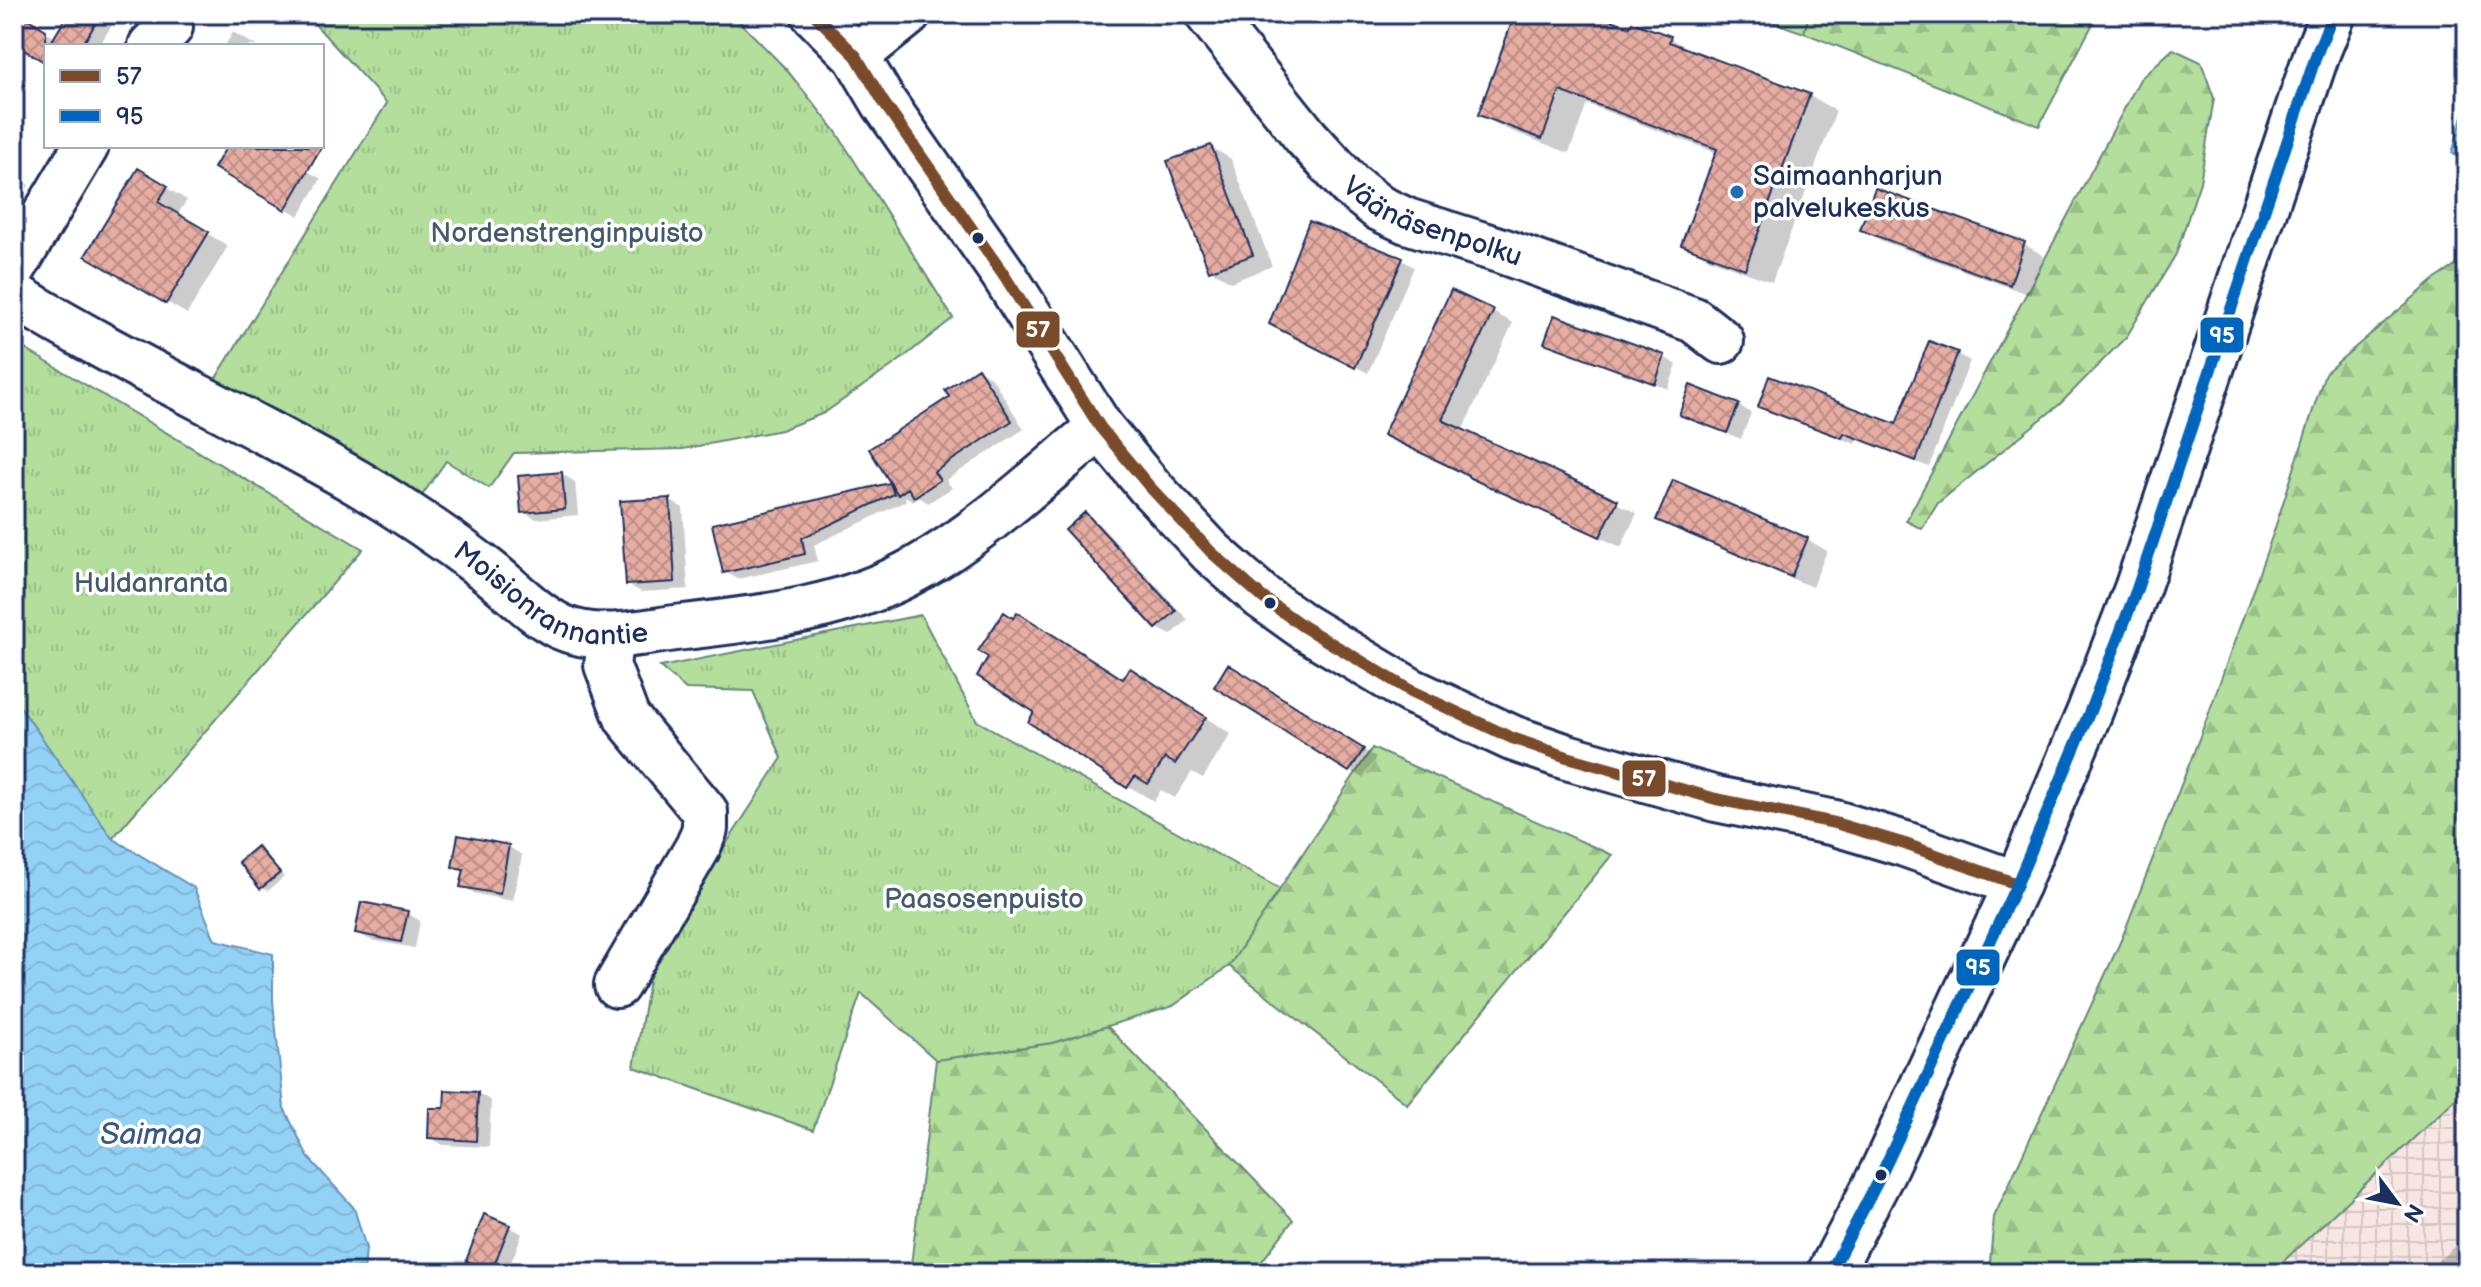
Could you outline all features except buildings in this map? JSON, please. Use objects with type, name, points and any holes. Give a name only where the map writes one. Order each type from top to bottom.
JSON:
[{"type":"street","points":[[814,14],[856,56],[891,114],[987,248],[1100,427],[1149,486],[1211,552],[1262,597],[1367,667],[1462,716],[1567,757],[1716,799],[1835,823],[2017,884]]},
{"type":"street","points":[[856,56],[908,14]]},
{"type":"street","name":"Väänäsenpolku","points":[[1208,14],[1306,137],[1350,185],[1379,208],[1407,221],[1694,320],[1721,341]]},
{"type":"street","points":[[1830,1273],[1881,1175],[2017,884],[2090,711],[2137,589],[2317,53],[2333,14]]},
{"type":"street","points":[[14,267],[85,148]]},
{"type":"street","name":"Moisionrannantie","points":[[14,295],[177,388],[383,498],[453,545],[542,615],[561,627],[580,633],[611,636],[798,611],[873,588],[917,569],[966,536],[1100,427]]},
{"type":"street","points":[[611,636],[607,665],[627,718],[705,812],[705,829],[698,847],[617,985]]},
{"type":"shaded area","points":[[2467,1088],[2467,1273],[2271,1273]]},
{"type":"green space","name":"Nordenstrenginpuisto","points":[[316,14],[732,14],[786,69],[835,130],[953,318],[899,361],[824,413],[781,430],[683,449],[514,453],[489,488],[446,461],[416,504],[211,386],[387,103],[312,21]]},
{"type":"green space","points":[[1750,14],[1809,14],[1804,33]]},
{"type":"green space","points":[[1809,14],[2098,14],[2039,126],[1804,33]]},
{"type":"green space","points":[[2173,49],[2201,62],[2214,98],[2200,182],[2176,254],[2127,336],[2060,404],[1938,503],[1922,529],[1906,521],[2140,79]]},
{"type":"green space","points":[[2467,258],[2467,1088],[2271,1273],[1989,1273],[1994,1217],[2122,938],[2207,718],[2274,531],[2325,373],[2434,280]]},
{"type":"green space","name":"Huldanranta","points":[[25,349],[363,549],[112,839],[14,698],[14,365]]},
{"type":"green space","name":"Paasosenpuisto","points":[[921,615],[977,721],[1280,889],[1229,966],[1173,1006],[1052,1043],[936,1060],[861,993],[813,1130],[634,1067],[653,957],[782,758],[753,691],[686,689],[660,667]]},
{"type":"green space","points":[[1372,748],[1612,855],[1407,1104],[1229,966]]},
{"type":"green space","points":[[1107,1026],[1293,1220],[1253,1273],[910,1273],[936,1060],[1052,1043]]},
{"type":"water","points":[[2467,103],[2467,164],[2452,153]]},
{"type":"water","name":"Saimaa","points":[[14,698],[112,838],[194,888],[215,940],[273,954],[273,1001],[284,1108],[308,1157],[354,1208],[366,1248],[364,1273],[14,1273]]},
{"type":"transit line","name":"57","points":[[814,14],[856,56],[884,103],[1004,275],[1100,427],[1149,486],[1211,552],[1262,597],[1304,627],[1411,691],[1512,738],[1567,757],[1716,799],[1835,823],[2017,884]]},
{"type":"transit line","name":"95","points":[[1830,1273],[1881,1175],[2017,884],[2090,711],[2137,589],[2317,53],[2333,14]]},
{"type":"place","name":"Saimaanharjun palvelukeskus","points":[[1737,192]]}]
